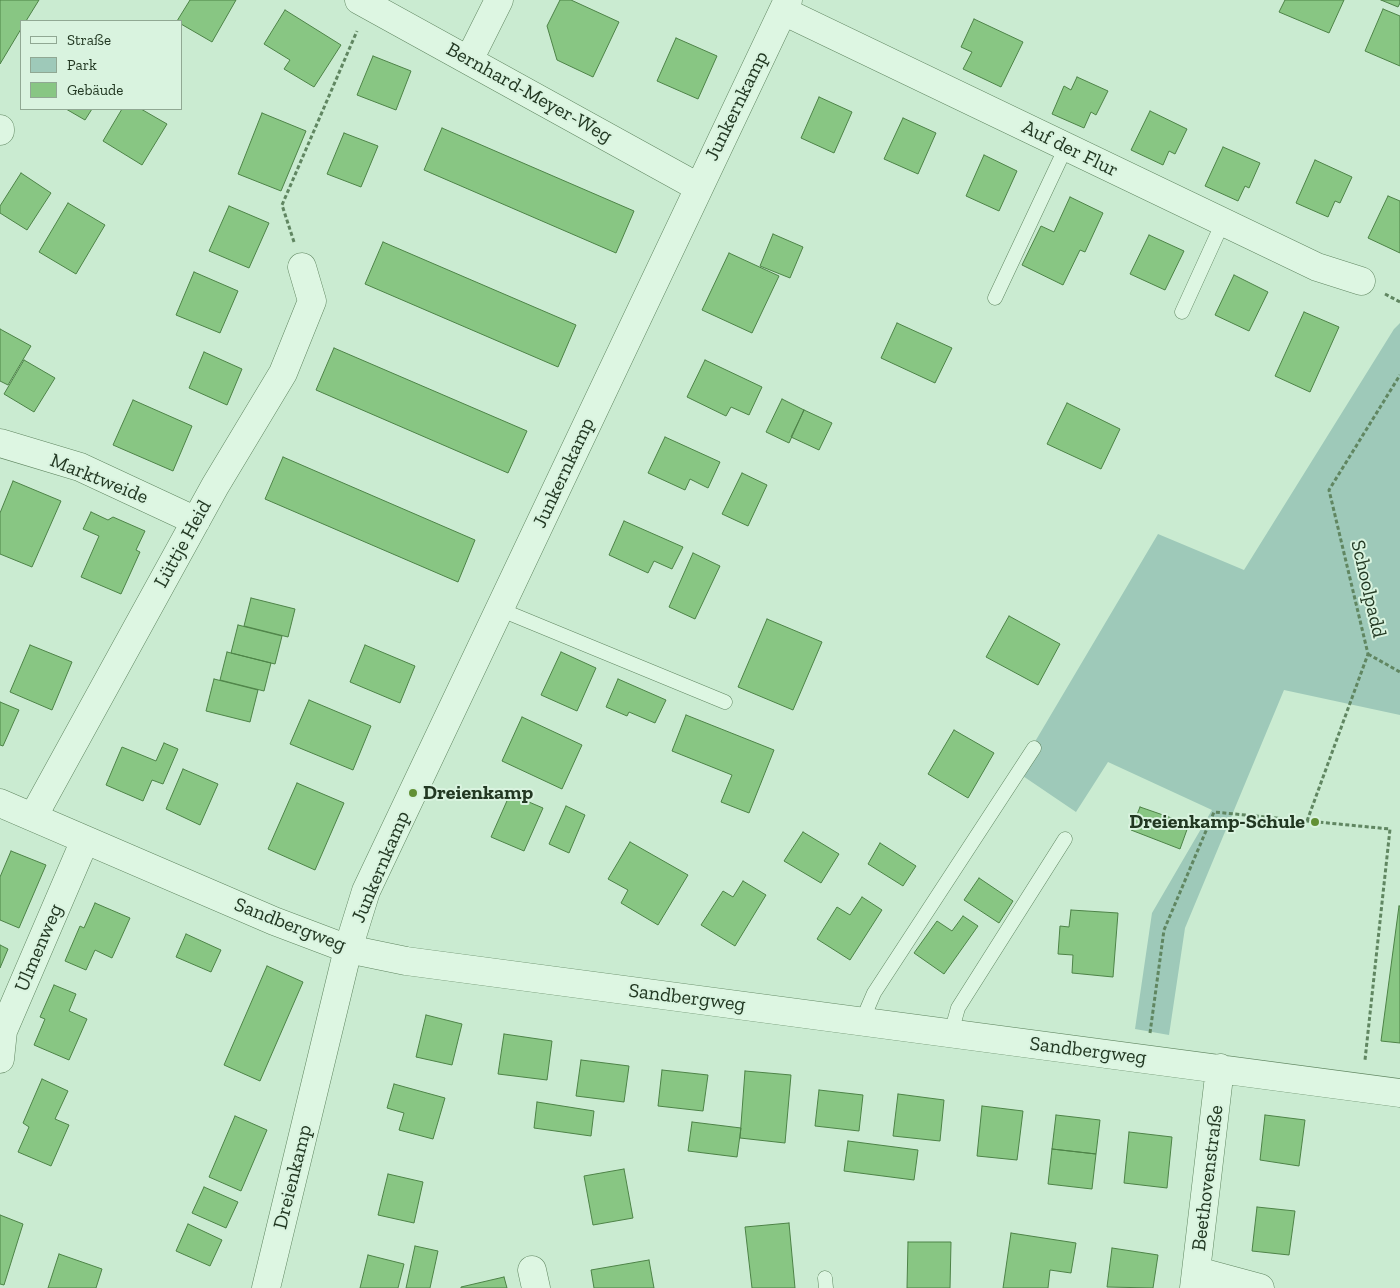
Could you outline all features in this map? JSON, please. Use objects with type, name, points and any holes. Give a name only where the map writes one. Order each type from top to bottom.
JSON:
[{"type":"street","points":[[469,60],[499,0]]},
{"type":"street","name":"Bernhard-Meyer-Weg","points":[[364,2],[698,187]]},
{"type":"street","name":"Auf der Flur","points":[[785,5],[1066,147],[1317,268],[1360,281]]},
{"type":"street","name":"Junkernkamp","points":[[348,949],[366,891],[785,5]]},
{"type":"street","name":"Lüttje Heid","points":[[33,817],[196,521],[283,373],[312,301],[302,268]]},
{"type":"street","name":"Marktweide","points":[[0,443],[80,467],[196,521]]},
{"type":"street","name":"Sandbergweg","points":[[0,803],[274,920],[348,949],[406,962],[1146,1058],[1400,1093]]},
{"type":"street","name":"Ulmenweg","points":[[0,1059],[3,1031],[86,840]]},
{"type":"street","name":"Dreienkamp","points":[[266,1288],[348,949]]},
{"type":"street","name":"Beethovenstraße","points":[[1195,1280],[1220,1068]]},
{"type":"street","points":[[1195,1280],[1260,1288]]},
{"type":"lane","points":[[994,298],[1066,147]]},
{"type":"lane","points":[[1182,312],[1223,222]]},
{"type":"lane","points":[[499,609],[725,702]]},
{"type":"lane","points":[[862,1021],[874,993],[1034,748]]},
{"type":"lane","points":[[951,1033],[958,1008],[1065,839]]},
{"type":"path","points":[[302,268],[282,205],[364,2]]},
{"type":"path","name":"Schoolpadd","points":[[1307,821],[1368,654],[1329,490],[1400,375]]},
{"type":"path","points":[[1368,654],[1400,672]]},
{"type":"path","points":[[1146,1058],[1164,930],[1214,812],[1390,829],[1362,1088]]},
{"type":"green space","points":[[1400,323],[1400,715],[1284,690],[1185,928],[1169,1035],[1135,1029],[1152,913],[1212,810],[1108,762],[1076,812],[1017,772],[1158,534],[1244,570],[1394,329]]},
{"type":"building","points":[[0,0],[39,0],[27,20],[20,20],[20,31],[0,64]]},
{"type":"building","points":[[190,0],[236,0],[212,42],[182,25],[182,20],[178,20]]},
{"type":"building","points":[[560,0],[571,0],[619,22],[593,77],[557,60],[547,26]]},
{"type":"building","points":[[1285,0],[1344,0],[1329,33],[1279,12]]},
{"type":"building","points":[[1381,0],[1400,0],[1400,3],[1398,7]]},
{"type":"building","points":[[1383,9],[1400,16],[1400,66],[1365,51]]},
{"type":"building","points":[[285,10],[341,45],[314,87],[284,69],[290,60],[264,44]]},
{"type":"building","points":[[974,19],[1023,42],[1001,87],[963,69],[972,52],[961,47]]},
{"type":"building","points":[[676,38],[717,56],[698,99],[657,81]]},
{"type":"building","points":[[373,56],[411,71],[396,110],[357,95]]},
{"type":"building","points":[[1077,77],[1108,91],[1096,115],[1091,112],[1084,128],[1052,114],[1064,86],[1071,90]]},
{"type":"building","points":[[819,97],[852,112],[834,153],[801,138]]},
{"type":"building","points":[[68,110],[91,110],[85,120]]},
{"type":"building","points":[[121,110],[143,110],[167,124],[142,165],[103,141]]},
{"type":"building","points":[[1150,111],[1187,129],[1175,154],[1169,151],[1163,165],[1131,150]]},
{"type":"building","points":[[262,113],[306,131],[281,191],[238,174]]},
{"type":"building","points":[[903,118],[936,133],[918,174],[884,159]]},
{"type":"building","points":[[442,128],[634,211],[616,253],[424,170]]},
{"type":"building","points":[[344,133],[378,146],[361,187],[327,174]]},
{"type":"building","points":[[1223,147],[1260,163],[1249,188],[1245,186],[1238,201],[1205,186]]},
{"type":"building","points":[[984,155],[1017,171],[999,211],[966,196]]},
{"type":"building","points":[[1315,160],[1352,177],[1340,203],[1335,201],[1328,217],[1296,203]]},
{"type":"building","points":[[21,173],[51,193],[27,230],[0,213],[0,206]]},
{"type":"building","points":[[1388,196],[1400,201],[1400,253],[1368,238]]},
{"type":"building","points":[[1070,197],[1103,213],[1085,252],[1080,250],[1063,285],[1022,265],[1041,226],[1054,232]]},
{"type":"building","points":[[68,203],[105,225],[76,274],[39,252]]},
{"type":"building","points":[[229,206],[269,223],[249,268],[209,251]]},
{"type":"building","points":[[773,234],[803,247],[790,278],[760,266]]},
{"type":"building","points":[[1149,235],[1184,251],[1165,290],[1130,274]]},
{"type":"building","points":[[383,242],[576,325],[558,367],[365,284]]},
{"type":"building","points":[[729,253],[779,276],[752,333],[702,310]]},
{"type":"building","points":[[194,272],[238,291],[220,333],[176,315]]},
{"type":"building","points":[[1234,275],[1268,292],[1249,331],[1215,315]]},
{"type":"building","points":[[1304,312],[1339,327],[1310,392],[1275,376]]},
{"type":"building","points":[[897,323],[952,348],[935,383],[881,358]]},
{"type":"building","points":[[0,329],[31,346],[8,385],[0,381]]},
{"type":"building","points":[[334,348],[527,431],[508,473],[316,390]]},
{"type":"building","points":[[204,352],[242,369],[227,405],[189,388]]},
{"type":"building","points":[[24,360],[55,378],[34,412],[4,394]]},
{"type":"building","points":[[705,360],[762,387],[749,415],[731,407],[726,416],[687,397]]},
{"type":"building","points":[[782,399],[804,410],[789,443],[766,432]]},
{"type":"building","points":[[133,400],[192,426],[173,471],[113,445]]},
{"type":"building","points":[[1067,403],[1120,429],[1101,469],[1047,444]]},
{"type":"building","points":[[804,410],[832,423],[819,450],[791,437]]},
{"type":"building","points":[[665,437],[720,462],[708,488],[690,479],[685,490],[648,473]]},
{"type":"building","points":[[283,457],[475,540],[458,582],[265,499]]},
{"type":"building","points":[[742,473],[767,485],[748,526],[722,514]]},
{"type":"building","points":[[13,481],[61,501],[32,567],[0,554],[0,513]]},
{"type":"building","points":[[91,512],[108,520],[113,517],[145,531],[136,550],[140,552],[121,594],[81,577],[99,536],[83,529]]},
{"type":"building","points":[[624,521],[683,547],[672,569],[654,561],[648,573],[609,555]]},
{"type":"building","points":[[693,553],[720,566],[695,619],[669,607]]},
{"type":"building","points":[[251,598],[295,609],[288,637],[244,626]]},
{"type":"building","points":[[1009,616],[1060,644],[1038,685],[986,657]]},
{"type":"building","points":[[767,619],[822,642],[793,710],[738,687]]},
{"type":"building","points":[[238,625],[282,636],[275,664],[231,653]]},
{"type":"building","points":[[30,645],[72,662],[52,710],[10,692]]},
{"type":"building","points":[[365,645],[415,666],[400,703],[350,682]]},
{"type":"building","points":[[227,652],[271,663],[264,691],[220,680]]},
{"type":"building","points":[[561,652],[596,668],[577,711],[541,695]]},
{"type":"building","points":[[214,679],[258,690],[250,722],[206,711]]},
{"type":"building","points":[[618,679],[666,700],[655,723],[629,712],[627,716],[606,707]]},
{"type":"building","points":[[309,700],[371,726],[353,770],[290,744]]},
{"type":"building","points":[[0,702],[19,710],[3,746],[0,745]]},
{"type":"building","points":[[686,715],[774,750],[749,813],[721,802],[732,775],[672,751]]},
{"type":"building","points":[[522,717],[582,745],[562,789],[502,761]]},
{"type":"building","points":[[954,730],[994,753],[968,798],[928,774]]},
{"type":"building","points":[[164,743],[178,749],[163,784],[152,780],[143,801],[106,785],[122,747],[156,761]]},
{"type":"building","points":[[183,769],[218,784],[200,825],[166,809]]},
{"type":"building","points":[[297,783],[344,803],[315,870],[268,849]]},
{"type":"building","points":[[510,794],[543,808],[524,851],[491,837]]},
{"type":"building","points":[[566,806],[585,815],[569,853],[549,844]]},
{"type":"building","points":[[1140,807],[1189,824],[1180,849],[1131,830]]},
{"type":"building","points":[[803,832],[839,854],[821,883],[784,861]]},
{"type":"building","points":[[630,842],[688,875],[658,925],[621,903],[628,890],[608,879]]},
{"type":"building","points":[[880,843],[916,866],[903,886],[868,864]]},
{"type":"building","points":[[11,851],[46,865],[19,928],[0,920],[0,877]]},
{"type":"building","points":[[979,878],[1013,901],[999,923],[964,900]]},
{"type":"building","points":[[743,881],[766,895],[735,946],[701,925],[723,891],[733,897]]},
{"type":"building","points":[[862,897],[882,910],[850,960],[817,939],[837,907],[850,915]]},
{"type":"building","points":[[95,903],[130,918],[112,958],[95,950],[86,970],[65,961],[80,926],[84,928]]},
{"type":"building","points":[[1400,906],[1400,1043],[1381,1041]]},
{"type":"building","points":[[1071,910],[1118,913],[1113,977],[1072,973],[1073,955],[1058,954],[1060,926],[1069,927]]},
{"type":"building","points":[[963,916],[978,926],[944,974],[914,953],[937,921],[952,931]]},
{"type":"building","points":[[186,934],[221,950],[211,972],[176,957]]},
{"type":"building","points":[[0,945],[8,949],[0,968]]},
{"type":"building","points":[[267,966],[303,982],[260,1081],[224,1065]]},
{"type":"building","points":[[54,985],[76,994],[69,1011],[87,1019],[69,1060],[34,1045],[45,1019],[40,1017]]},
{"type":"building","points":[[426,1015],[462,1024],[452,1065],[416,1057]]},
{"type":"building","points":[[504,1034],[552,1041],[547,1080],[498,1074]]},
{"type":"building","points":[[581,1060],[629,1066],[624,1102],[576,1096]]},
{"type":"building","points":[[662,1070],[708,1075],[703,1111],[658,1106]]},
{"type":"building","points":[[745,1071],[791,1075],[785,1143],[740,1138]]},
{"type":"building","points":[[42,1079],[68,1091],[55,1119],[69,1125],[51,1166],[18,1152],[29,1127],[23,1123]]},
{"type":"building","points":[[394,1084],[445,1098],[433,1139],[399,1130],[404,1113],[387,1108]]},
{"type":"building","points":[[819,1090],[863,1095],[859,1131],[815,1126]]},
{"type":"building","points":[[898,1094],[944,1100],[940,1141],[893,1136]]},
{"type":"building","points":[[537,1102],[594,1111],[591,1136],[534,1128]]},
{"type":"building","points":[[982,1106],[1023,1111],[1017,1160],[977,1156]]},
{"type":"building","points":[[1056,1115],[1100,1120],[1096,1154],[1052,1149]]},
{"type":"building","points":[[1265,1115],[1305,1120],[1299,1166],[1260,1160]]},
{"type":"building","points":[[235,1116],[267,1130],[241,1191],[209,1177]]},
{"type":"building","points":[[692,1122],[741,1128],[737,1157],[688,1151]]},
{"type":"building","points":[[1129,1132],[1172,1137],[1167,1188],[1124,1183]]},
{"type":"building","points":[[848,1141],[918,1150],[914,1180],[844,1171]]},
{"type":"building","points":[[1052,1149],[1096,1154],[1092,1189],[1048,1184]]},
{"type":"building","points":[[624,1169],[633,1218],[593,1225],[584,1176]]},
{"type":"building","points":[[388,1174],[423,1182],[414,1223],[378,1215]]},
{"type":"building","points":[[204,1187],[238,1202],[226,1228],[192,1213]]},
{"type":"building","points":[[1257,1207],[1295,1211],[1289,1255],[1252,1251]]},
{"type":"building","points":[[0,1215],[23,1224],[4,1285],[0,1284]]},
{"type":"building","points":[[789,1223],[795,1288],[752,1288],[745,1227]]},
{"type":"building","points":[[188,1224],[222,1240],[210,1266],[176,1251]]},
{"type":"building","points":[[1011,1233],[1076,1243],[1071,1273],[1050,1270],[1048,1288],[1003,1288]]},
{"type":"building","points":[[908,1242],[951,1242],[950,1288],[907,1288]]},
{"type":"building","points":[[415,1246],[438,1251],[430,1288],[406,1288]]},
{"type":"building","points":[[1112,1248],[1158,1255],[1153,1288],[1107,1287]]},
{"type":"building","points":[[59,1254],[102,1269],[96,1288],[48,1288]]},
{"type":"building","points":[[368,1255],[404,1264],[398,1288],[360,1288]]},
{"type":"building","points":[[649,1260],[654,1288],[594,1288],[591,1270]]},
{"type":"building","points":[[504,1277],[507,1288],[461,1288],[461,1287]]},
{"type":"place","name":"Dreienkamp","points":[[413,793]]},
{"type":"place","name":"Dreienkamp-Schule","points":[[1315,822]]}]
